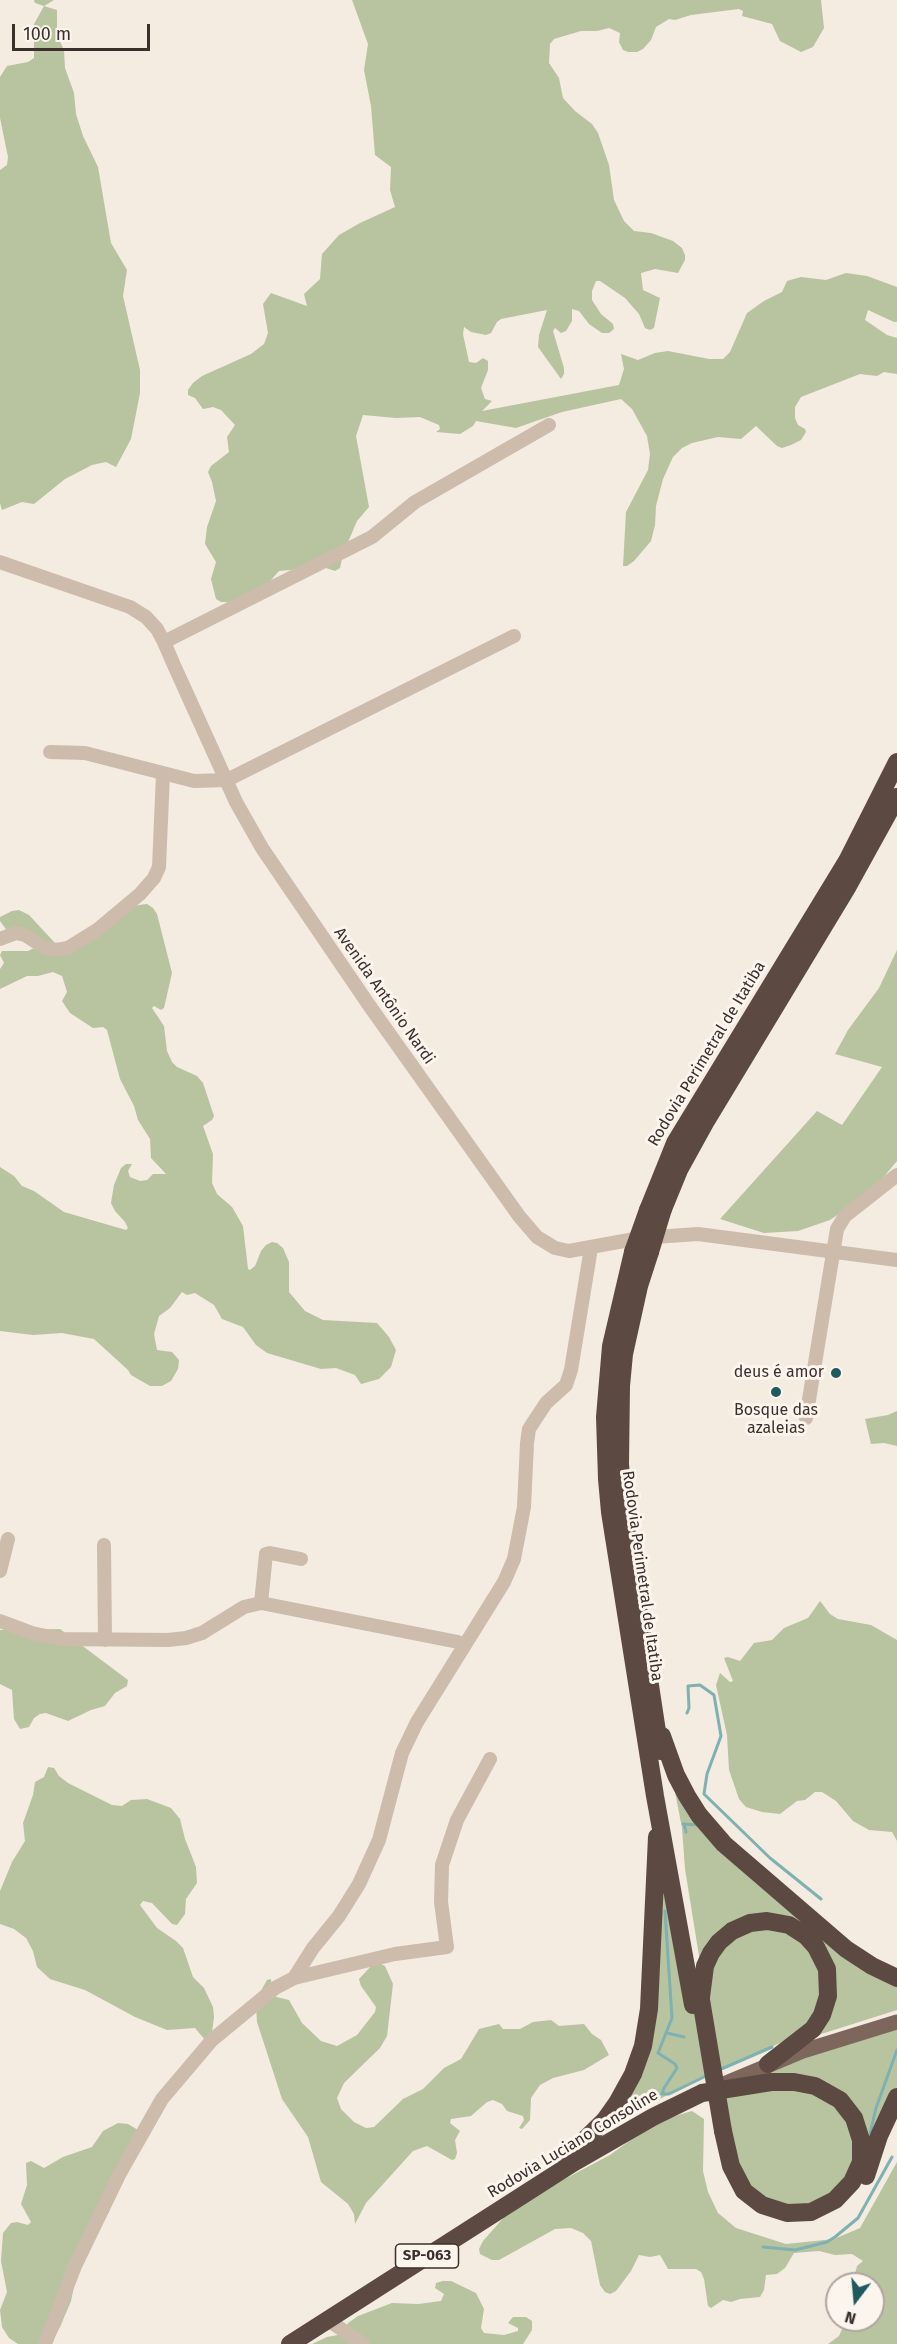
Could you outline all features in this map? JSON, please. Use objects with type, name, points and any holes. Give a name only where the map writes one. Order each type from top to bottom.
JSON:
[{"type":"highway","name":"Rodovia Perimetral de Itatiba","points":[[698,2001],[658,1815],[611,1523],[605,1417],[610,1356],[675,1143],[847,861],[897,762]]},
{"type":"highway","name":"Rodovia Perimetral de Itatiba","points":[[655,1209],[848,886],[897,797]]},
{"type":"highway","name":"Rodovia Perimetral de Itatiba","points":[[642,1252],[639,1286],[624,1354],[621,1386],[620,1464],[624,1514],[718,2133]]},
{"type":"highway","points":[[657,1723],[687,1796],[719,1838],[846,1948],[872,1966],[897,1978]]},
{"type":"highway","points":[[520,2197],[540,2177],[571,2154],[605,2120],[626,2089],[639,2060],[649,2009],[658,1815]]},
{"type":"highway","points":[[698,2001],[708,1960],[719,1942],[732,1931],[750,1923],[767,1921],[789,1926],[806,1936],[819,1952],[827,1969],[828,1996],[822,2015],[813,2029],[768,2064]]},
{"type":"highway","points":[[702,2094],[771,2082],[794,2082],[815,2086],[840,2100],[854,2118],[861,2140],[861,2162],[852,2182],[835,2200],[811,2212],[787,2213],[762,2205],[744,2191],[730,2166],[718,2133]]},
{"type":"highway","name":"Rodovia Luciano Consoline","points":[[290,2344],[520,2197],[653,2117],[702,2094]]},
{"type":"highway","points":[[718,2133],[724,2178],[745,2206],[780,2222],[812,2222],[826,2217],[845,2205],[862,2185],[897,2097]]},
{"type":"main road","name":"Rodovia Luciano Consoline","points":[[702,2094],[768,2064],[851,2034],[897,2022]]},
{"type":"street","points":[[164,642],[372,537],[415,502],[549,425]]},
{"type":"street","name":"Avenida Antônio Nardi","points":[[0,562],[130,607],[146,617],[157,629],[236,802],[268,857],[371,1008],[519,1216],[537,1237],[555,1248],[569,1251],[640,1238],[698,1234],[897,1260]]},
{"type":"street","points":[[50,752],[85,753],[194,781],[227,780],[514,636]]},
{"type":"street","points":[[0,939],[16,933],[25,935],[45,948],[57,951],[68,948],[97,930],[140,894],[154,878],[159,867],[163,774]]},
{"type":"street","points":[[806,1418],[837,1229],[845,1216],[897,1175]]},
{"type":"street","points":[[294,1978],[359,1884],[379,1840],[402,1753],[417,1722],[490,1605],[514,1559],[524,1507],[529,1429],[546,1403],[566,1385],[571,1370],[591,1248]]},
{"type":"street","points":[[0,1571],[8,1539]]},
{"type":"street","points":[[104,1545],[105,1640]]},
{"type":"street","points":[[261,1603],[266,1554],[301,1560]]},
{"type":"street","points":[[0,1621],[46,1637],[70,1640],[186,1638],[211,1629],[244,1607],[261,1603],[458,1642]]},
{"type":"street","points":[[438,1688],[439,1673],[476,1611],[490,1605]]},
{"type":"street","points":[[45,2344],[75,2266],[120,2173],[162,2099],[212,2040],[275,1988],[294,1978],[395,1954],[447,1947],[441,1902],[442,1865],[457,1820],[490,1759]]},
{"type":"street","points":[[328,2320],[363,2344]]},
{"type":"green space","points":[[34,0],[54,0],[44,6],[35,3]]},
{"type":"green space","points":[[352,0],[821,0],[824,28],[813,47],[801,52],[780,41],[772,24],[742,16],[743,11],[739,9],[691,15],[675,20],[669,19],[656,27],[651,40],[637,52],[623,50],[619,42],[620,33],[609,28],[581,31],[554,39],[550,44],[549,63],[559,78],[563,98],[592,124],[598,133],[609,165],[614,200],[624,221],[634,231],[651,233],[673,241],[682,248],[685,260],[678,273],[655,269],[641,273],[643,290],[660,298],[654,328],[650,330],[645,328],[639,314],[625,298],[600,281],[596,281],[592,291],[592,300],[601,314],[613,324],[614,329],[609,333],[602,333],[589,324],[579,311],[572,309],[572,321],[566,331],[561,333],[555,328],[553,331],[564,368],[561,379],[538,347],[539,335],[547,310],[501,319],[491,333],[486,335],[471,332],[464,327],[463,334],[469,362],[476,363],[483,358],[488,361],[488,370],[481,388],[485,399],[492,401],[482,411],[619,385],[624,369],[621,354],[638,360],[655,353],[668,351],[709,359],[723,359],[730,352],[747,313],[782,292],[787,281],[801,277],[826,280],[846,273],[867,276],[897,287],[897,322],[868,310],[865,320],[887,335],[897,338],[897,374],[884,372],[877,376],[860,374],[801,397],[795,407],[795,418],[798,425],[806,432],[801,440],[791,445],[782,448],[777,446],[756,426],[741,439],[718,437],[692,443],[682,448],[673,457],[663,479],[651,541],[627,566],[623,566],[626,512],[648,470],[650,454],[647,436],[632,409],[621,399],[562,412],[516,428],[476,421],[473,426],[460,434],[436,432],[440,429],[439,425],[420,417],[396,418],[363,415],[356,436],[369,507],[357,521],[343,554],[340,568],[335,571],[323,567],[279,571],[264,588],[231,602],[221,602],[216,599],[211,579],[216,562],[205,544],[207,527],[216,501],[208,472],[211,466],[229,452],[227,437],[235,425],[221,410],[213,407],[203,409],[195,398],[188,395],[188,390],[202,376],[251,354],[264,344],[268,333],[263,304],[271,293],[307,306],[304,294],[320,279],[322,254],[339,235],[395,207],[390,190],[391,167],[375,155],[371,106],[364,70],[368,44]]},
{"type":"green space","points":[[44,6],[57,10],[57,35],[64,50],[65,68],[74,93],[76,114],[83,136],[98,167],[111,243],[127,270],[123,296],[140,370],[140,393],[131,439],[116,467],[106,462],[92,465],[65,479],[34,504],[22,502],[2,510],[0,503],[0,170],[7,165],[8,157],[0,118],[0,77],[7,66],[28,62],[34,58],[34,24]]},
{"type":"green space","points":[[147,904],[157,914],[172,973],[164,1008],[161,1010],[154,1006],[152,1008],[164,1026],[167,1051],[172,1062],[177,1067],[197,1076],[203,1083],[214,1116],[203,1126],[213,1154],[212,1183],[217,1194],[232,1207],[243,1226],[248,1269],[255,1266],[266,1245],[272,1242],[277,1243],[283,1248],[289,1262],[289,1292],[305,1311],[323,1320],[377,1323],[396,1350],[391,1367],[379,1379],[361,1384],[355,1375],[336,1368],[321,1369],[267,1353],[256,1345],[243,1327],[222,1319],[214,1305],[195,1293],[187,1295],[182,1292],[170,1308],[159,1316],[154,1334],[157,1350],[172,1352],[179,1360],[178,1369],[171,1381],[162,1386],[150,1386],[131,1375],[94,1339],[62,1333],[33,1335],[0,1331],[0,1167],[14,1176],[22,1186],[34,1191],[64,1212],[126,1230],[128,1228],[125,1222],[111,1203],[114,1185],[121,1168],[126,1164],[132,1164],[128,1171],[130,1177],[140,1181],[147,1180],[153,1174],[166,1174],[151,1158],[150,1139],[138,1120],[134,1106],[120,1079],[107,1030],[103,1027],[93,1028],[70,1013],[62,1001],[67,992],[62,976],[53,972],[27,976],[0,989],[0,969],[4,963],[0,955],[2,951],[28,951],[34,948],[8,932],[0,921],[0,917],[19,910],[29,915],[55,943],[76,947],[130,908]]},
{"type":"green space","points":[[897,950],[897,1161],[871,1192],[830,1220],[798,1231],[764,1233],[720,1219],[817,1111],[842,1125],[882,1067],[835,1054],[848,1030],[879,988]]},
{"type":"green space","points":[[897,1411],[897,1446],[884,1443],[871,1444],[865,1419]]},
{"type":"green space","points":[[820,1601],[830,1614],[838,1619],[871,1625],[897,1640],[897,1841],[892,1832],[869,1830],[853,1821],[836,1801],[822,1792],[815,1792],[805,1800],[797,1801],[780,1814],[746,1807],[739,1799],[729,1770],[727,1735],[716,1685],[720,1673],[730,1682],[733,1681],[724,1658],[740,1661],[754,1643],[772,1640],[784,1628],[808,1618]]},
{"type":"green space","points":[[60,1629],[128,1680],[127,1686],[115,1693],[105,1706],[68,1721],[46,1713],[40,1714],[34,1718],[29,1727],[20,1729],[14,1719],[12,1690],[0,1684],[0,1630]]},
{"type":"green space","points":[[48,1767],[54,1768],[59,1776],[68,1783],[112,1805],[122,1806],[131,1800],[147,1799],[171,1808],[180,1819],[196,1867],[197,1883],[186,1899],[185,1914],[177,1925],[172,1924],[152,1903],[143,1901],[140,1905],[157,1928],[183,1948],[193,1977],[204,1988],[213,2007],[214,2017],[212,2032],[205,2040],[195,2028],[167,2030],[135,2017],[85,1990],[50,1979],[37,1967],[33,1951],[26,1938],[14,1929],[0,1924],[0,1891],[12,1862],[25,1841],[23,1823],[35,1782],[44,1777]]},
{"type":"green space","points":[[674,1787],[687,1804],[897,1982],[897,2010],[815,2036],[831,1966],[764,1914],[700,1962],[685,1869],[682,1828]]},
{"type":"green space","points":[[661,1858],[689,2008],[711,1964],[730,1938],[765,1926],[802,1939],[823,1971],[817,2014],[789,2039],[690,2083],[611,2125],[637,2076]]},
{"type":"green space","points":[[379,1963],[385,1966],[393,1984],[387,2036],[380,2048],[344,2083],[337,2098],[341,2109],[354,2122],[366,2128],[374,2127],[403,2099],[423,2089],[444,2068],[461,2059],[479,2029],[499,2024],[503,2029],[520,2029],[533,2022],[551,2020],[559,2026],[584,2024],[601,2040],[609,2055],[584,2070],[553,2078],[540,2085],[531,2098],[530,2120],[522,2129],[519,2128],[524,2120],[523,2116],[507,2111],[502,2104],[493,2100],[487,2102],[471,2116],[451,2119],[450,2123],[460,2131],[455,2140],[457,2153],[455,2159],[452,2160],[427,2146],[413,2151],[366,2203],[355,2224],[354,2214],[348,2204],[321,2182],[308,2137],[282,2099],[257,2022],[256,2006],[258,1996],[267,1980],[271,1979],[272,1996],[289,2000],[302,2023],[321,2041],[337,2046],[357,2035],[375,2012],[376,2007],[361,1986],[359,1979],[373,1964]]},
{"type":"green space","points":[[897,2029],[897,2087],[885,2109],[871,2149],[849,2102],[759,2077],[811,2056]]},
{"type":"green space","points":[[755,2088],[823,2093],[851,2119],[855,2165],[821,2204],[776,2206],[740,2176],[723,2097]]},
{"type":"green space","points":[[692,2111],[704,2119],[703,2171],[708,2192],[718,2213],[736,2228],[786,2244],[834,2239],[860,2228],[897,2162],[897,2344],[828,2344],[841,2332],[885,2332],[885,2272],[855,2272],[857,2266],[863,2261],[852,2254],[835,2255],[819,2251],[794,2253],[785,2268],[777,2274],[766,2275],[764,2290],[760,2297],[731,2302],[723,2300],[711,2308],[708,2306],[701,2272],[696,2269],[668,2269],[660,2255],[650,2257],[639,2255],[631,2271],[616,2291],[610,2294],[605,2292],[600,2285],[591,2241],[583,2233],[571,2228],[555,2229],[499,2260],[492,2260],[480,2254],[479,2249],[483,2241],[505,2216],[561,2181],[610,2155],[639,2134],[668,2118]]},
{"type":"green space","points":[[118,2123],[128,2124],[138,2130],[121,2171],[109,2212],[78,2267],[71,2301],[60,2327],[51,2344],[18,2344],[9,2338],[2,2327],[0,2310],[7,2292],[1,2261],[3,2233],[11,2223],[28,2225],[31,2222],[21,2204],[27,2185],[26,2163],[31,2161],[44,2168],[63,2157],[92,2147],[103,2131]]},
{"type":"green space","points":[[451,2281],[476,2293],[484,2309],[481,2328],[484,2333],[504,2335],[518,2331],[518,2328],[508,2323],[513,2317],[526,2317],[532,2321],[532,2330],[523,2344],[312,2344],[327,2337],[343,2334],[348,2323],[358,2316],[392,2303],[418,2304],[441,2301],[444,2294],[435,2288],[436,2283]]},
{"type":"waterway","points":[[687,1713],[689,1708],[688,1686],[700,1685],[714,1695],[721,1736],[707,1774],[704,1794],[770,1858],[821,1899]]},
{"type":"waterway","points":[[683,1824],[698,1825]]},
{"type":"waterway","points":[[684,1824],[686,1832]]},
{"type":"waterway","points":[[665,1911],[672,2018],[658,2053],[675,2064],[677,2068],[662,2094],[669,2094],[708,2075]]},
{"type":"waterway","points":[[667,2033],[684,2037]]},
{"type":"waterway","points":[[719,2070],[772,2047]]},
{"type":"waterway","points":[[869,2138],[876,2108],[897,2050]]},
{"type":"waterway","points":[[763,2247],[795,2250],[827,2242],[835,2237],[858,2218],[892,2157]]},
{"type":"place","name":"deus é amor","points":[[836,1373]]},
{"type":"place","name":"Bosque das azaleias","points":[[776,1392]]}]
